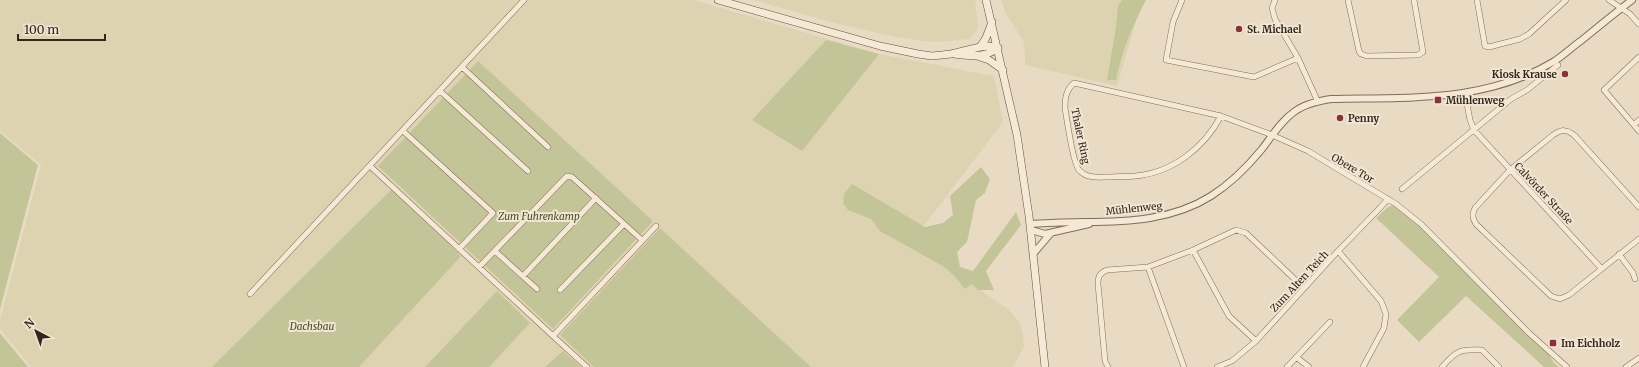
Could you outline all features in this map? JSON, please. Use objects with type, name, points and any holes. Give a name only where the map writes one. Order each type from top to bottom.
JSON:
[{"type":"main road","points":[[718,0],[886,47],[932,56],[951,54],[980,47],[990,46],[998,48]]},
{"type":"main road","points":[[986,0],[1017,135],[1030,227],[1045,367]]},
{"type":"main road","points":[[980,47],[986,38],[992,21]]},
{"type":"main road","points":[[975,56],[992,53],[998,48]]},
{"type":"main road","points":[[951,54],[975,56],[989,60],[1003,70]]},
{"type":"street","points":[[250,294],[524,0]]},
{"type":"street","points":[[1182,0],[1173,22],[1166,60],[1254,77],[1298,58]]},
{"type":"street","points":[[1275,0],[1272,8],[1275,19],[1298,58],[1318,102]]},
{"type":"street","points":[[1348,0],[1359,51],[1367,56],[1418,55],[1423,52],[1414,0]]},
{"type":"street","points":[[1477,0],[1485,46],[1489,47],[1520,39],[1529,34],[1566,0]]},
{"type":"street","points":[[1609,0],[1630,14],[1639,24]]},
{"type":"street","name":"Mühlenweg","points":[[1030,227],[1132,221],[1167,215],[1211,196],[1231,180],[1253,159],[1272,135],[1294,112],[1318,102],[1331,99],[1425,96],[1466,93],[1497,87],[1540,69],[1554,61],[1632,0]]},
{"type":"street","points":[[1639,57],[1604,90],[1639,131]]},
{"type":"street","points":[[1402,189],[1511,99],[1527,90],[1558,65]]},
{"type":"street","points":[[462,67],[548,147]]},
{"type":"street","name":"Thaler Ring","points":[[1074,83],[1067,91],[1065,108],[1076,167],[1083,174],[1091,177],[1136,176],[1159,170],[1178,162],[1194,152],[1208,138],[1221,116]]},
{"type":"street","name":"Obere Tor","points":[[1074,83],[1221,116],[1272,135],[1308,151],[1388,199],[1421,224],[1529,333],[1567,367]]},
{"type":"street","points":[[440,91],[528,171]]},
{"type":"street","points":[[1466,93],[1470,120],[1474,130]]},
{"type":"street","points":[[1634,125],[1639,120]]},
{"type":"street","name":"Calvörder Straße","points":[[1474,130],[1602,268]]},
{"type":"street","points":[[1639,207],[1575,136],[1565,130],[1559,131],[1553,135],[1510,170],[1475,208],[1473,214],[1473,219],[1476,224],[1551,296],[1560,299],[1569,295],[1639,239]]},
{"type":"street","points":[[402,131],[493,213],[459,249]]},
{"type":"street","points":[[370,166],[587,367]]},
{"type":"street","points":[[479,267],[567,176],[572,177],[642,240]]},
{"type":"street","points":[[523,276],[596,198]]},
{"type":"street","name":"Zum Alten Teich","points":[[1217,367],[1232,362],[1256,341],[1338,251],[1388,199]]},
{"type":"street","name":"Mühlenweg","points":[[1030,227],[1040,234],[1051,233],[1098,222]]},
{"type":"street","points":[[560,290],[624,224]]},
{"type":"street","points":[[552,336],[656,226]]},
{"type":"street","points":[[1108,367],[1105,361],[1098,277],[1101,273],[1107,270],[1148,267],[1193,250],[1236,230],[1246,233],[1304,288]]},
{"type":"street","points":[[1033,254],[1051,233]]},
{"type":"street","points":[[1193,250],[1229,316],[1256,341]]},
{"type":"street","points":[[495,251],[537,289]]},
{"type":"street","points":[[1338,251],[1381,301],[1386,314],[1384,328],[1363,367]]},
{"type":"street","points":[[1619,254],[1633,273],[1635,279]]},
{"type":"street","points":[[1148,267],[1184,367]]},
{"type":"street","points":[[1287,367],[1330,322]]},
{"type":"street","points":[[1442,367],[1463,349],[1482,350],[1499,367]]},
{"type":"street","points":[[1296,357],[1309,367]]},
{"type":"street","points":[[1626,367],[1639,358]]},
{"type":"green space","points":[[0,0],[693,0],[879,54],[994,76],[1003,122],[911,243],[1008,309],[1019,322],[1023,334],[1024,347],[1013,367],[31,367],[0,329],[0,320],[41,165],[0,131]]},
{"type":"green space","points":[[753,0],[975,0],[978,24],[977,30],[970,39],[937,42],[922,41],[895,37],[834,23]]},
{"type":"green space","points":[[1001,0],[1144,0],[1140,8],[1117,86],[1025,65],[1023,40],[1006,14]]},
{"type":"green space","points":[[1122,0],[1146,0],[1128,39],[1116,80],[1107,80],[1118,6]]},
{"type":"green space","points":[[826,40],[879,54],[802,151],[752,120]]},
{"type":"green space","name":"Zum Fuhrenkamp","points":[[478,61],[653,221],[553,329],[378,166]]},
{"type":"green space","points":[[0,133],[38,165],[0,309]]},
{"type":"green space","points":[[981,167],[990,179],[985,193],[976,200],[967,242],[957,252],[960,267],[973,271],[1016,212],[1021,225],[986,271],[994,290],[978,290],[972,284],[965,289],[946,268],[880,231],[871,219],[848,210],[843,203],[844,194],[852,184],[925,227],[943,223],[953,215],[950,196]]},
{"type":"green space","name":"Dachsbau","points":[[394,187],[461,256],[359,367],[212,367]]},
{"type":"green space","points":[[1396,204],[1421,224],[1546,349],[1554,363],[1559,367],[1544,367],[1466,296],[1419,342],[1397,320],[1439,277],[1376,218],[1388,207]]},
{"type":"green space","points":[[660,228],[811,367],[594,367],[560,335]]},
{"type":"green space","points":[[497,291],[530,323],[489,367],[425,367]]},
{"type":"green space","points":[[0,333],[28,367],[0,367]]},
{"type":"green space","points":[[563,351],[581,367],[545,367]]},
{"type":"place","name":"St. Michael","points":[[1239,29]]},
{"type":"place","name":"Kiosk Krause","points":[[1565,74]]},
{"type":"place","name":"Mühlenweg","points":[[1438,100]]},
{"type":"place","name":"Penny","points":[[1340,118]]},
{"type":"place","name":"Im Eichholz","points":[[1553,343]]}]
